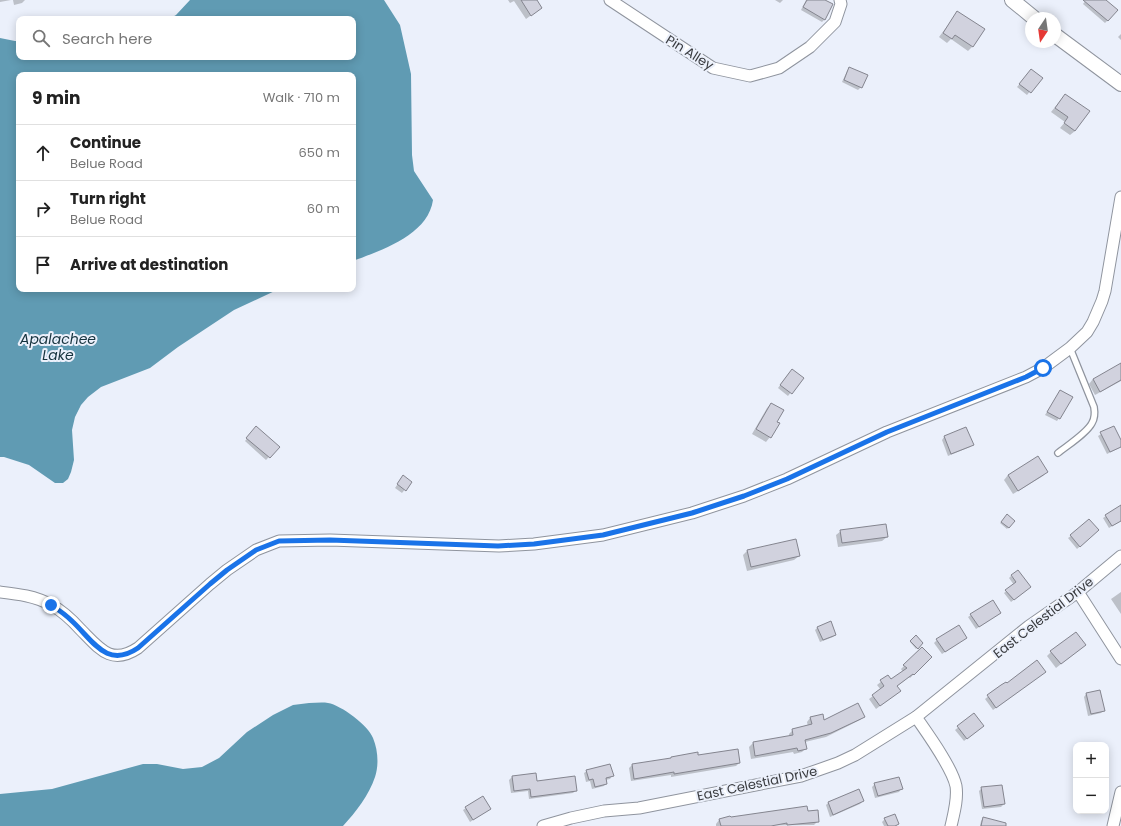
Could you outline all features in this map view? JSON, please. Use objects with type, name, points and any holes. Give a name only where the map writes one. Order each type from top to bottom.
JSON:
[{"type":"street","name":"Pin Alley","points":[[610,0],[713,68],[750,76],[779,68],[810,47],[835,22],[841,4],[840,0]]},
{"type":"street","points":[[1012,0],[1027,12]]},
{"type":"street","points":[[1061,39],[1121,84]]},
{"type":"street","points":[[0,592],[33,598],[51,605],[64,613],[100,650],[110,655],[122,656],[138,648],[227,570],[246,556],[267,544],[279,541],[350,540],[498,546],[534,544],[603,535],[692,513],[732,500],[780,482],[887,432],[1026,377],[1043,368],[1079,341],[1087,332],[1096,317],[1102,301],[1121,196]]},
{"type":"street","name":"East Celestial Drive","points":[[543,826],[570,818],[639,808],[801,776],[820,770],[855,755],[916,717],[1024,631],[1078,592],[1121,556]]},
{"type":"street","points":[[1078,592],[1121,659]]},
{"type":"street","points":[[916,717],[953,776],[957,797],[951,826]]},
{"type":"street","points":[[1113,826],[1121,792]]},
{"type":"lane","points":[[1058,453],[1089,428],[1093,422],[1095,414],[1094,407],[1070,348]]},
{"type":"water","name":"Apalachee Lake","points":[[190,0],[384,0],[400,25],[411,74],[412,155],[414,171],[433,200],[429,212],[422,223],[413,232],[390,246],[356,260],[356,72],[16,72],[16,292],[273,292],[234,310],[178,347],[150,368],[101,387],[88,397],[81,405],[75,417],[72,430],[74,460],[71,472],[68,479],[63,483],[55,483],[29,465],[0,457],[0,38],[16,41],[16,60],[356,60],[356,16],[174,16]]},
{"type":"water","points":[[328,703],[347,712],[366,728],[375,743],[377,763],[375,777],[362,803],[343,826],[0,826],[0,794],[52,789],[143,764],[157,764],[183,769],[202,767],[219,758],[247,732],[273,715],[293,705]]},
{"type":"building","points":[[521,0],[537,0],[542,8],[531,16]]},
{"type":"building","points":[[807,0],[825,0],[833,4],[825,20],[803,7]]},
{"type":"building","points":[[1083,0],[1106,0],[1118,10],[1108,21]]},
{"type":"building","points":[[957,11],[985,29],[973,47],[955,35],[952,39],[943,33]]},
{"type":"building","points":[[849,67],[868,75],[862,88],[844,80]]},
{"type":"building","points":[[1031,69],[1043,78],[1031,93],[1019,84]]},
{"type":"building","points":[[1065,94],[1090,111],[1075,131],[1064,123],[1068,117],[1055,108]]},
{"type":"building","points":[[1121,363],[1121,380],[1100,392],[1093,379]]},
{"type":"building","points":[[792,369],[804,378],[792,394],[780,385]]},
{"type":"building","points":[[1060,390],[1073,397],[1060,419],[1047,412]]},
{"type":"building","points":[[771,403],[784,410],[777,422],[780,423],[771,438],[756,429]]},
{"type":"building","points":[[256,426],[280,447],[270,458],[246,438]]},
{"type":"building","points":[[1114,426],[1121,440],[1121,447],[1110,452],[1100,432]]},
{"type":"building","points":[[966,427],[974,445],[951,454],[944,436]]},
{"type":"building","points":[[1038,456],[1048,472],[1018,491],[1008,475]]},
{"type":"building","points":[[403,475],[412,482],[406,491],[397,484]]},
{"type":"building","points":[[1121,505],[1121,521],[1112,526],[1105,515]]},
{"type":"building","points":[[1007,514],[1015,521],[1009,528],[1001,522]]},
{"type":"building","points":[[1089,519],[1099,530],[1080,547],[1070,535]]},
{"type":"building","points":[[886,524],[888,537],[842,543],[840,530]]},
{"type":"building","points":[[796,539],[800,556],[751,567],[747,550]]},
{"type":"building","points":[[1018,570],[1031,587],[1014,600],[1005,590],[1016,582],[1011,575]]},
{"type":"building","points":[[993,600],[1001,613],[979,627],[970,614]]},
{"type":"building","points":[[831,621],[836,635],[823,640],[817,627]]},
{"type":"building","points":[[959,625],[967,638],[945,652],[936,639]]},
{"type":"building","points":[[1076,632],[1086,645],[1061,664],[1050,651]]},
{"type":"building","points":[[916,635],[923,643],[918,649],[910,641]]},
{"type":"building","points":[[922,647],[932,657],[914,675],[913,674],[897,686],[901,691],[880,706],[872,695],[884,686],[880,680],[888,675],[891,679],[907,668],[903,665]]},
{"type":"building","points":[[1037,660],[1046,672],[996,708],[987,695],[1006,682],[1007,683]]},
{"type":"building","points":[[1100,690],[1105,711],[1091,714],[1086,693]]},
{"type":"building","points":[[858,703],[865,717],[831,733],[805,740],[807,749],[798,751],[797,748],[755,756],[753,742],[793,735],[792,729],[812,724],[810,717],[823,714],[824,720]]},
{"type":"building","points":[[974,713],[984,726],[967,739],[957,726]]},
{"type":"building","points":[[738,749],[740,763],[634,779],[632,764],[698,752],[698,755]]},
{"type":"building","points":[[610,764],[614,776],[606,778],[607,784],[595,787],[593,779],[589,780],[586,770]]},
{"type":"building","points":[[536,773],[537,781],[575,776],[577,791],[531,797],[530,789],[514,791],[512,776]]},
{"type":"building","points":[[899,777],[903,789],[878,796],[874,783]]},
{"type":"building","points":[[1002,785],[1005,804],[984,807],[981,787]]},
{"type":"building","points":[[859,789],[864,801],[833,815],[828,802]]},
{"type":"building","points":[[483,796],[491,809],[473,820],[465,807]]},
{"type":"building","points":[[807,806],[808,811],[818,810],[819,822],[787,825],[787,823],[771,826],[721,826],[719,819],[730,816]]},
{"type":"building","points":[[895,814],[899,824],[895,826],[888,826],[884,818]]},
{"type":"building","points":[[983,817],[1006,823],[1006,826],[981,826]]},
{"type":"route","points":[[51,605],[64,613],[100,650],[110,655],[122,656],[133,652],[138,648],[227,570],[246,556],[267,544],[279,541],[330,540],[498,546],[534,544],[603,535],[692,513],[744,496],[787,479],[887,432],[1026,377],[1043,368]]}]
